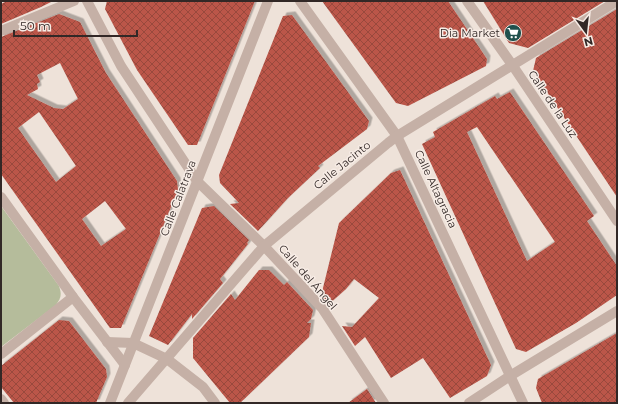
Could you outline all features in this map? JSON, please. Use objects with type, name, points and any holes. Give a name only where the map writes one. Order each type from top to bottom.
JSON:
[{"type":"street","points":[[1,31],[74,1]]},
{"type":"street","name":"Calle del Ángel","points":[[87,1],[121,66],[197,180],[264,246],[322,308],[384,403]]},
{"type":"street","name":"Calle Calatrava","points":[[110,403],[268,1]]},
{"type":"street","name":"Calle Altagracia","points":[[300,1],[397,136],[523,403]]},
{"type":"street","name":"Calle de la Luz","points":[[467,1],[513,66],[617,221]]},
{"type":"street","name":"Calle Jacinto","points":[[128,403],[264,246],[397,136],[617,1]]},
{"type":"street","points":[[1,197],[73,297],[125,365]]},
{"type":"street","points":[[1,354],[73,297]]},
{"type":"street","points":[[469,403],[510,376],[617,311]]},
{"type":"street","points":[[107,342],[133,343],[167,359],[203,387],[215,403]]},
{"type":"street","points":[[1,399],[4,403]]},
{"type":"green space","points":[[1,206],[59,286],[61,294],[56,305],[1,347]]},
{"type":"building","points":[[7,1],[53,1],[1,24],[1,4]]},
{"type":"building","points":[[107,1],[255,1],[197,145],[188,145],[137,70],[105,9]]},
{"type":"building","points":[[322,1],[448,1],[487,59],[486,66],[408,106],[396,103]]},
{"type":"building","points":[[483,1],[605,1],[528,48],[509,43]]},
{"type":"building","points":[[617,9],[617,197],[533,71],[536,58]]},
{"type":"building","points":[[59,14],[80,22],[106,73],[177,181],[178,190],[121,328],[110,328],[1,174],[1,37]],"holes":[[[60,63],[78,99],[63,109],[54,108],[27,95],[38,89],[37,84],[40,82],[37,75]],[[39,112],[76,166],[56,182],[18,128]],[[105,201],[126,229],[101,246],[82,219]]]},
{"type":"building","points":[[292,15],[369,121],[367,129],[318,166],[320,168],[288,198],[258,231],[230,204],[239,203],[220,183],[219,175],[283,16]]},
{"type":"building","points":[[510,92],[594,216],[587,221],[617,266],[617,295],[576,323],[526,352],[516,349],[422,144],[435,137],[433,132],[495,96],[497,99]],"holes":[[[477,127],[555,242],[527,261],[467,132]]]},
{"type":"building","points":[[400,170],[491,365],[487,376],[450,398],[423,358],[391,378],[365,337],[355,346],[342,326],[352,327],[379,298],[354,279],[346,289],[328,305],[321,296],[339,223],[391,173]]},
{"type":"building","points":[[214,206],[249,240],[247,243],[248,244],[220,279],[223,283],[192,319],[192,314],[168,345],[149,336],[202,208]]},
{"type":"building","points":[[259,270],[269,270],[284,285],[287,282],[313,310],[311,319],[307,323],[311,323],[309,337],[240,403],[230,403],[193,358],[193,338],[231,294],[235,300]]},
{"type":"building","points":[[59,320],[69,321],[106,369],[107,377],[96,403],[14,403],[1,387],[1,366]]},
{"type":"building","points":[[617,333],[617,403],[542,403],[536,388],[538,379]]},
{"type":"building","points":[[367,389],[376,403],[348,403]]},
{"type":"place","name":"Dia Market","points":[[513,33]]}]
